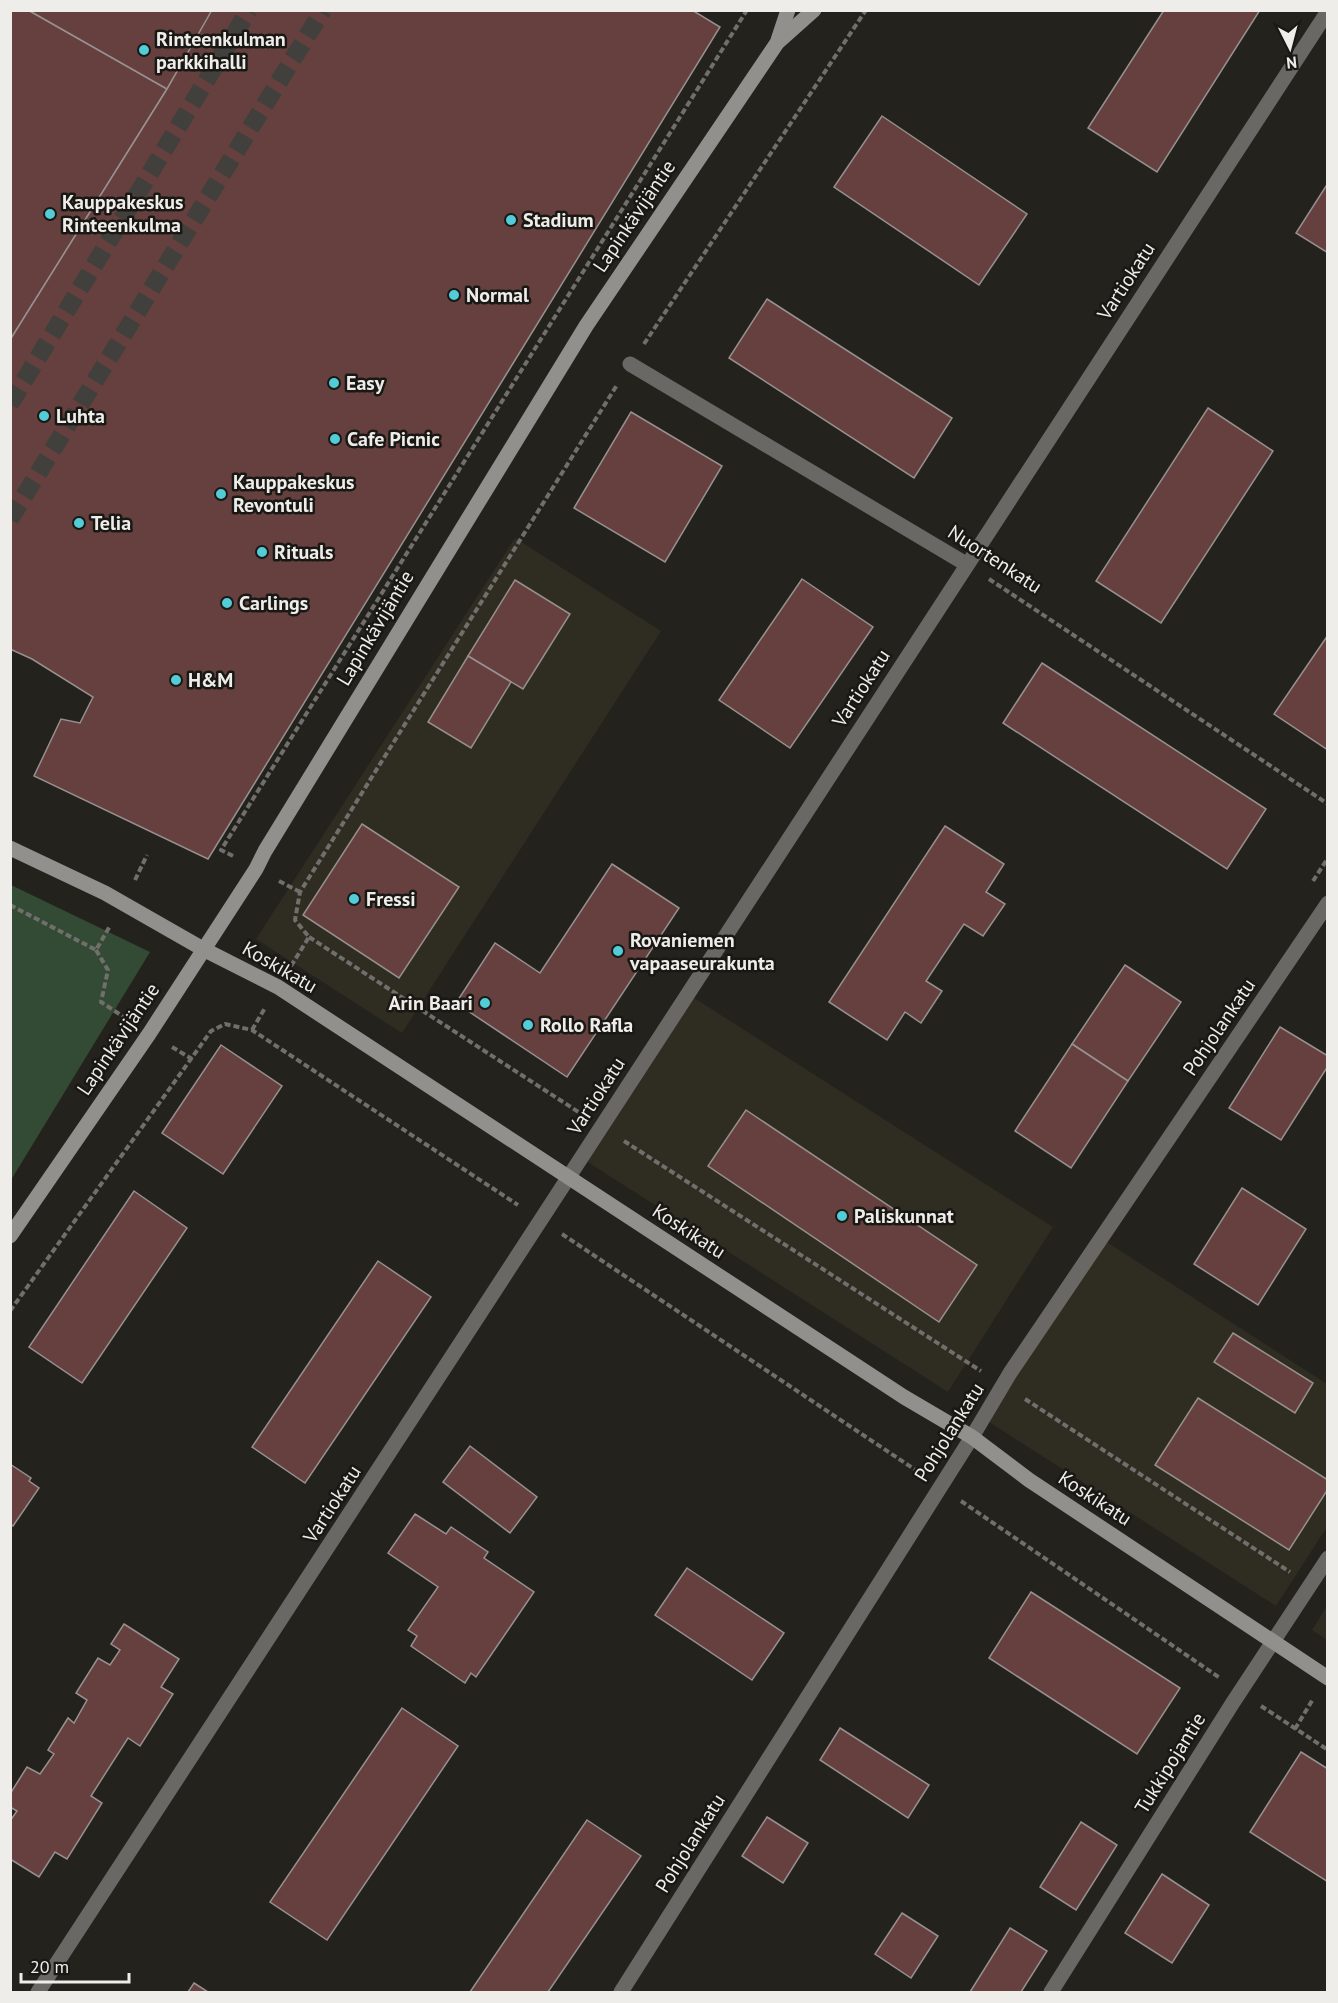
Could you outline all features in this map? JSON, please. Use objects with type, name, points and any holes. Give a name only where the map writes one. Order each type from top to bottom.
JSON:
[{"type":"main road","name":"Lapinkävijäntie","points":[[777,43],[788,10]]},
{"type":"main road","name":"Lapinkävijäntie","points":[[10,1236],[149,1034],[256,869],[442,558],[586,326],[777,43],[814,10]]},
{"type":"main road","name":"Koskikatu","points":[[10,848],[105,893],[203,949],[278,987],[904,1397],[972,1437],[1029,1480],[1328,1678]]},
{"type":"street","name":"Vartiokatu","points":[[38,1992],[1328,11]]},
{"type":"street","name":"Nuortenkatu","points":[[630,364],[966,564]]},
{"type":"street","name":"Pohjolankatu","points":[[621,1992],[972,1437],[1003,1384],[1328,903]]},
{"type":"street","name":"Tukkipojantie","points":[[1051,1992],[1240,1692],[1328,1558]]},
{"type":"path","points":[[221,850],[747,10]]},
{"type":"path","points":[[300,892],[630,364],[866,10]]},
{"type":"path","name":"Nuortenkatu","points":[[966,564],[1328,804]]},
{"type":"path","points":[[309,937],[1003,1384],[1273,1560],[1309,1586]]},
{"type":"path","points":[[10,1311],[211,1031],[225,1024],[252,1030],[940,1486],[1328,1750]]},
{"type":"shaded area","points":[[515,538],[661,631],[402,1033],[256,939]]},
{"type":"shaded area","points":[[691,996],[1053,1227],[948,1392],[586,1161]]},
{"type":"shaded area","points":[[1102,1239],[1327,1384],[1327,1527],[1276,1606],[986,1420]]},
{"type":"shaded area","points":[[1327,1606],[1327,1640],[1312,1630]]},
{"type":"green space","points":[[11,885],[150,952],[11,1180]]},
{"type":"building","name":"Kauppakeskus Rinteenkulma","points":[[10,10],[28,10],[167,89],[10,340]]},
{"type":"building","name":"Rinteenkulman parkkihalli","points":[[28,10],[213,10],[167,89]]},
{"type":"building","name":"Kauppakeskus Revontuli","points":[[212,10],[692,10],[720,27],[208,859],[34,776],[61,719],[80,723],[93,697],[32,659],[10,649],[10,340],[167,89]]},
{"type":"building","points":[[1164,10],[1260,10],[1157,172],[1088,128]]},
{"type":"building","points":[[882,116],[1027,214],[979,285],[834,187]]},
{"type":"building","points":[[1328,183],[1328,253],[1296,233]]},
{"type":"building","points":[[767,299],[952,418],[914,478],[729,358]]},
{"type":"building","points":[[1208,408],[1273,451],[1161,623],[1096,581]]},
{"type":"building","points":[[631,412],[722,466],[665,562],[574,508]]},
{"type":"building","points":[[802,579],[873,627],[790,748],[719,700]]},
{"type":"building","points":[[515,580],[570,614],[523,689],[468,656]]},
{"type":"building","points":[[1328,635],[1328,750],[1274,714]]},
{"type":"building","points":[[468,656],[511,682],[471,748],[428,722]]},
{"type":"building","points":[[1042,663],[1266,809],[1227,869],[1003,723]]},
{"type":"building","points":[[362,824],[459,887],[399,978],[303,915]]},
{"type":"building","points":[[945,826],[1004,864],[986,892],[1005,904],[983,936],[964,924],[926,981],[942,991],[921,1023],[905,1012],[887,1040],[829,1002]]},
{"type":"building","points":[[612,864],[679,908],[567,1077],[456,1003],[495,943],[540,973]]},
{"type":"building","points":[[1125,965],[1181,1002],[1128,1081],[1072,1044]]},
{"type":"building","points":[[1280,1027],[1328,1056],[1328,1066],[1281,1140],[1229,1108]]},
{"type":"building","points":[[1072,1044],[1128,1081],[1071,1168],[1015,1131]]},
{"type":"building","points":[[221,1045],[282,1086],[223,1174],[162,1133]]},
{"type":"building","name":"Paliskunnat","points":[[746,1110],[977,1265],[939,1322],[708,1166]]},
{"type":"building","points":[[1242,1188],[1306,1229],[1258,1305],[1194,1264]]},
{"type":"building","points":[[134,1191],[187,1228],[82,1383],[29,1347]]},
{"type":"building","points":[[378,1261],[431,1297],[305,1483],[252,1447]]},
{"type":"building","points":[[1233,1333],[1313,1383],[1295,1413],[1214,1362]]},
{"type":"building","points":[[1198,1398],[1328,1480],[1328,1489],[1289,1550],[1155,1465]]},
{"type":"building","points":[[470,1446],[537,1497],[510,1533],[443,1482]]},
{"type":"building","points":[[10,1464],[31,1478],[29,1481],[39,1488],[13,1526],[10,1524]]},
{"type":"building","points":[[415,1514],[446,1534],[451,1527],[488,1552],[484,1558],[534,1592],[476,1677],[471,1673],[465,1683],[411,1646],[417,1636],[408,1630],[438,1587],[388,1553]]},
{"type":"building","points":[[687,1568],[784,1633],[752,1680],[655,1615]]},
{"type":"building","points":[[1031,1592],[1180,1688],[1137,1754],[989,1658]]},
{"type":"building","points":[[124,1624],[179,1659],[161,1687],[173,1694],[140,1746],[128,1738],[91,1796],[102,1803],[67,1859],[55,1852],[39,1877],[10,1859],[10,1821],[17,1811],[10,1807],[10,1794],[27,1767],[40,1774],[54,1754],[48,1750],[68,1718],[74,1723],[87,1700],[76,1693],[98,1658],[110,1665],[120,1650],[111,1644]]},
{"type":"building","points":[[402,1708],[458,1746],[327,1940],[270,1902]]},
{"type":"building","points":[[840,1728],[929,1785],[908,1818],[820,1760]]},
{"type":"building","points":[[1301,1752],[1328,1769],[1328,1882],[1250,1832]]},
{"type":"building","points":[[767,1817],[808,1843],[783,1883],[742,1856]]},
{"type":"building","points":[[587,1820],[641,1856],[548,1992],[470,1992]]},
{"type":"building","points":[[1081,1822],[1117,1845],[1076,1910],[1040,1887]]},
{"type":"building","points":[[1162,1874],[1209,1905],[1172,1963],[1125,1933]]},
{"type":"building","points":[[902,1913],[938,1936],[911,1978],[875,1954]]},
{"type":"building","points":[[1010,1928],[1047,1951],[1021,1992],[970,1992]]},
{"type":"building","points":[[194,1983],[208,1992],[188,1992]]},
{"type":"tunnel","points":[[10,404],[249,10]]},
{"type":"tunnel","points":[[10,519],[323,10]]},
{"type":"place","name":"Rinteenkulman parkkihalli","points":[[144,50]]},
{"type":"place","name":"Kauppakeskus Rinteenkulma","points":[[50,214]]},
{"type":"place","name":"Stadium","points":[[511,220]]},
{"type":"place","name":"Normal","points":[[454,295]]},
{"type":"place","name":"Easy","points":[[334,383]]},
{"type":"place","name":"Luhta","points":[[44,416]]},
{"type":"place","name":"Cafe Picnic","points":[[335,439]]},
{"type":"place","name":"Kauppakeskus Revontuli","points":[[221,494]]},
{"type":"place","name":"Telia","points":[[79,523]]},
{"type":"place","name":"Rituals","points":[[262,552]]},
{"type":"place","name":"Carlings","points":[[227,603]]},
{"type":"place","name":"H&M","points":[[176,680]]},
{"type":"place","name":"Fressi","points":[[354,899]]},
{"type":"place","name":"Rovaniemen vapaaseurakunta","points":[[618,951]]},
{"type":"place","name":"Arin Baari","points":[[485,1003]]},
{"type":"place","name":"Rollo Rafla","points":[[528,1025]]},
{"type":"place","name":"Paliskunnat","points":[[842,1216]]}]
